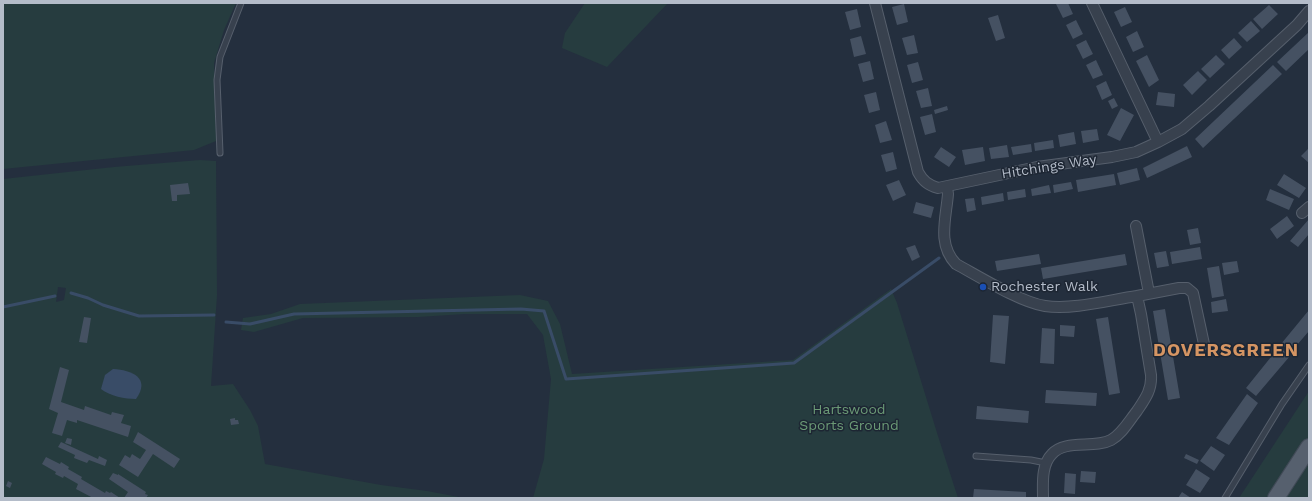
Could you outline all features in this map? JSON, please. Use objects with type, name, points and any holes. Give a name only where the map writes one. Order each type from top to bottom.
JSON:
[{"type":"main road","points":[[1276,498],[1309,447]]},
{"type":"street","name":"Hitchings Way","points":[[875,3],[918,172],[922,179],[930,186],[938,188],[1037,167],[1112,157],[1136,152],[1158,142],[1182,128],[1209,106],[1309,11]]},
{"type":"street","points":[[1092,3],[1158,142]]},
{"type":"street","points":[[947,186],[948,194],[944,240],[946,249],[956,264],[1015,295],[1045,306],[1088,304],[1137,296],[1149,292],[1187,288],[1193,293],[1204,344]]},
{"type":"street","points":[[1136,226],[1149,292]]},
{"type":"street","points":[[1043,498],[1044,471],[1046,463],[1053,452],[1061,447],[1110,441],[1126,427],[1147,396],[1152,383],[1137,296]]},
{"type":"lane","points":[[220,153],[218,80],[220,57],[241,3]]},
{"type":"lane","points":[[1225,498],[1282,404],[1309,365]]},
{"type":"lane","points":[[976,456],[1030,460],[1046,463]]},
{"type":"green space","points":[[3,3],[236,3],[224,30],[214,63],[216,141],[194,150],[3,169]]},
{"type":"green space","points":[[585,3],[668,3],[607,67],[562,48],[565,33]]},
{"type":"green space","points":[[200,160],[216,161],[217,295],[211,386],[233,384],[250,410],[258,426],[265,464],[464,498],[3,498],[3,179],[114,167]],"holes":[[[58,287],[66,288],[64,300],[56,302]]]},
{"type":"green space","name":"Hartswood Sports Ground","points":[[891,289],[897,303],[958,498],[533,498],[544,459],[551,379],[543,335],[527,314],[303,318],[254,332],[241,330],[243,318],[271,314],[300,304],[520,295],[548,301],[560,324],[572,374],[793,360]]},
{"type":"green space","points":[[1309,391],[1309,437],[1287,466],[1268,498],[1239,498]]},
{"type":"green space","points":[[1309,456],[1309,498],[1283,498]]},
{"type":"water","points":[[113,369],[127,371],[137,376],[141,386],[140,392],[136,399],[118,397],[101,389],[105,375]]},
{"type":"building","points":[[1068,3],[1073,14],[1063,18],[1056,4]]},
{"type":"building","points":[[904,4],[908,22],[897,25],[892,7]]},
{"type":"building","points":[[1269,5],[1278,14],[1262,29],[1253,19]]},
{"type":"building","points":[[1125,7],[1132,22],[1121,27],[1114,12]]},
{"type":"building","points":[[857,9],[861,27],[850,30],[845,12]]},
{"type":"building","points":[[998,15],[1005,38],[996,41],[988,18]]},
{"type":"building","points":[[1076,20],[1083,34],[1073,39],[1066,25]]},
{"type":"building","points":[[1251,21],[1260,31],[1247,42],[1238,33]]},
{"type":"building","points":[[1137,31],[1144,47],[1133,52],[1126,37]]},
{"type":"building","points":[[1309,32],[1309,49],[1286,71],[1277,62]]},
{"type":"building","points":[[914,35],[918,53],[907,55],[902,38]]},
{"type":"building","points":[[861,36],[866,54],[854,57],[850,39]]},
{"type":"building","points":[[1234,38],[1242,47],[1229,59],[1221,50]]},
{"type":"building","points":[[1086,40],[1093,54],[1083,59],[1076,45]]},
{"type":"building","points":[[1147,55],[1159,80],[1149,87],[1136,61]]},
{"type":"building","points":[[1216,55],[1225,64],[1210,78],[1201,69]]},
{"type":"building","points":[[1096,60],[1103,75],[1093,79],[1086,65]]},
{"type":"building","points":[[870,61],[874,79],[863,82],[858,64]]},
{"type":"building","points":[[918,62],[923,80],[912,83],[907,65]]},
{"type":"building","points":[[1273,65],[1282,74],[1203,148],[1195,139]]},
{"type":"building","points":[[1198,71],[1207,80],[1192,95],[1183,85]]},
{"type":"building","points":[[1106,81],[1112,95],[1102,100],[1096,86]]},
{"type":"building","points":[[928,88],[932,106],[921,108],[916,91]]},
{"type":"building","points":[[876,92],[880,110],[869,113],[864,95]]},
{"type":"building","points":[[1158,92],[1175,94],[1174,107],[1156,105]]},
{"type":"building","points":[[1114,98],[1118,106],[1112,109],[1108,101]]},
{"type":"building","points":[[947,106],[948,110],[935,114],[934,110]]},
{"type":"building","points":[[1121,108],[1134,115],[1120,141],[1107,135]]},
{"type":"building","points":[[932,114],[936,132],[925,135],[920,117]]},
{"type":"building","points":[[886,121],[892,140],[880,143],[875,125]]},
{"type":"building","points":[[1097,129],[1099,140],[1083,143],[1081,131]]},
{"type":"building","points":[[1074,132],[1076,144],[1060,147],[1058,135]]},
{"type":"building","points":[[1053,140],[1054,148],[1035,151],[1034,143]]},
{"type":"building","points":[[1031,144],[1032,152],[1013,155],[1011,147]]},
{"type":"building","points":[[1007,145],[1009,157],[991,159],[989,148]]},
{"type":"building","points":[[1187,146],[1192,157],[1147,178],[1143,168]]},
{"type":"building","points":[[941,147],[956,157],[949,167],[934,157]]},
{"type":"building","points":[[983,147],[985,161],[965,165],[962,150]]},
{"type":"building","points":[[1309,148],[1309,163],[1301,156]]},
{"type":"building","points":[[893,152],[897,169],[886,172],[881,155]]},
{"type":"building","points":[[1137,168],[1140,180],[1120,185],[1117,173]]},
{"type":"building","points":[[1114,174],[1116,185],[1078,192],[1076,180]]},
{"type":"building","points":[[1284,174],[1306,188],[1299,198],[1277,185]]},
{"type":"building","points":[[899,180],[906,195],[893,201],[886,185]]},
{"type":"building","points":[[1071,182],[1073,189],[1054,193],[1053,185]]},
{"type":"building","points":[[188,183],[190,194],[177,195],[177,201],[172,201],[170,185]]},
{"type":"building","points":[[1049,185],[1051,193],[1032,196],[1031,189]]},
{"type":"building","points":[[1025,189],[1026,197],[1008,200],[1007,192]]},
{"type":"building","points":[[1270,189],[1294,199],[1289,210],[1266,200]]},
{"type":"building","points":[[1003,193],[1004,201],[982,205],[981,197]]},
{"type":"building","points":[[974,198],[976,210],[967,212],[965,199]]},
{"type":"building","points":[[916,202],[934,207],[931,218],[913,213]]},
{"type":"building","points":[[1287,216],[1294,226],[1277,239],[1270,229]]},
{"type":"building","points":[[1309,219],[1309,234],[1298,247],[1290,241]]},
{"type":"building","points":[[1198,228],[1201,243],[1190,245],[1187,230]]},
{"type":"building","points":[[915,245],[920,257],[912,261],[906,248]]},
{"type":"building","points":[[1200,247],[1202,259],[1172,264],[1170,252]]},
{"type":"building","points":[[1166,251],[1169,266],[1157,268],[1154,253]]},
{"type":"building","points":[[1039,254],[1041,264],[997,271],[995,261]]},
{"type":"building","points":[[1125,254],[1127,265],[1043,279],[1041,268]]},
{"type":"building","points":[[1237,261],[1239,272],[1224,275],[1222,263]]},
{"type":"building","points":[[1219,266],[1224,296],[1212,298],[1207,268]]},
{"type":"building","points":[[1226,299],[1228,311],[1212,313],[1211,302]]},
{"type":"building","points":[[1165,309],[1180,398],[1168,400],[1153,311]]},
{"type":"building","points":[[1309,310],[1309,331],[1291,352],[1281,344]]},
{"type":"building","points":[[993,315],[1009,316],[1005,364],[990,362]]},
{"type":"building","points":[[84,317],[91,318],[87,343],[79,342]]},
{"type":"building","points":[[1108,317],[1120,393],[1109,395],[1096,319]]},
{"type":"building","points":[[1060,325],[1075,326],[1074,337],[1060,336]]},
{"type":"building","points":[[1042,328],[1055,329],[1054,364],[1040,363]]},
{"type":"building","points":[[1279,347],[1290,356],[1256,396],[1246,388]]},
{"type":"building","points":[[60,367],[69,370],[61,402],[84,410],[85,406],[111,415],[112,412],[124,415],[121,423],[131,426],[128,437],[77,420],[77,423],[67,420],[62,436],[52,433],[58,413],[49,409]]},
{"type":"building","points":[[1046,390],[1097,393],[1096,406],[1045,403]]},
{"type":"building","points":[[1247,394],[1258,403],[1229,445],[1216,438]]},
{"type":"building","points":[[977,406],[1029,411],[1028,423],[976,419]]},
{"type":"building","points":[[235,418],[235,420],[238,420],[239,424],[231,425],[230,419]]},
{"type":"building","points":[[138,432],[180,459],[174,468],[153,454],[138,477],[119,465],[125,455],[130,458],[132,454],[140,459],[146,450],[133,442]]},
{"type":"building","points":[[67,438],[72,439],[71,445],[65,443]]},
{"type":"building","points":[[61,442],[98,459],[99,456],[107,460],[105,466],[89,460],[87,463],[74,458],[75,455],[58,447]]},
{"type":"building","points":[[1211,446],[1225,455],[1214,471],[1200,461]]},
{"type":"building","points":[[1186,454],[1199,460],[1197,464],[1184,458]]},
{"type":"building","points":[[46,457],[60,464],[61,462],[69,467],[68,469],[82,477],[81,479],[105,493],[106,491],[111,492],[120,498],[93,498],[76,489],[78,484],[64,476],[63,478],[55,474],[56,472],[42,464]]},
{"type":"building","points":[[1196,469],[1210,478],[1200,493],[1186,485]]},
{"type":"building","points":[[1081,471],[1096,472],[1095,483],[1080,482]]},
{"type":"building","points":[[113,473],[118,474],[146,492],[145,494],[148,495],[146,498],[124,498],[128,492],[109,479]]},
{"type":"building","points":[[1065,473],[1076,474],[1075,494],[1064,493]]},
{"type":"building","points":[[8,481],[12,483],[10,488],[6,486]]},
{"type":"building","points":[[974,489],[1026,492],[1026,498],[973,498]]},
{"type":"building","points":[[1182,492],[1191,498],[1178,498]]},
{"type":"waterway","points":[[226,322],[250,324],[294,314],[521,309],[544,311],[566,379],[794,363],[939,258]]},
{"type":"waterway","points":[[71,293],[139,316],[214,315]]},
{"type":"waterway","points":[[3,307],[55,296]]},
{"type":"place","name":"Rochester Walk","points":[[983,287]]},
{"type":"district","name":"DOVERSGREEN","points":[[1226,351]]}]
